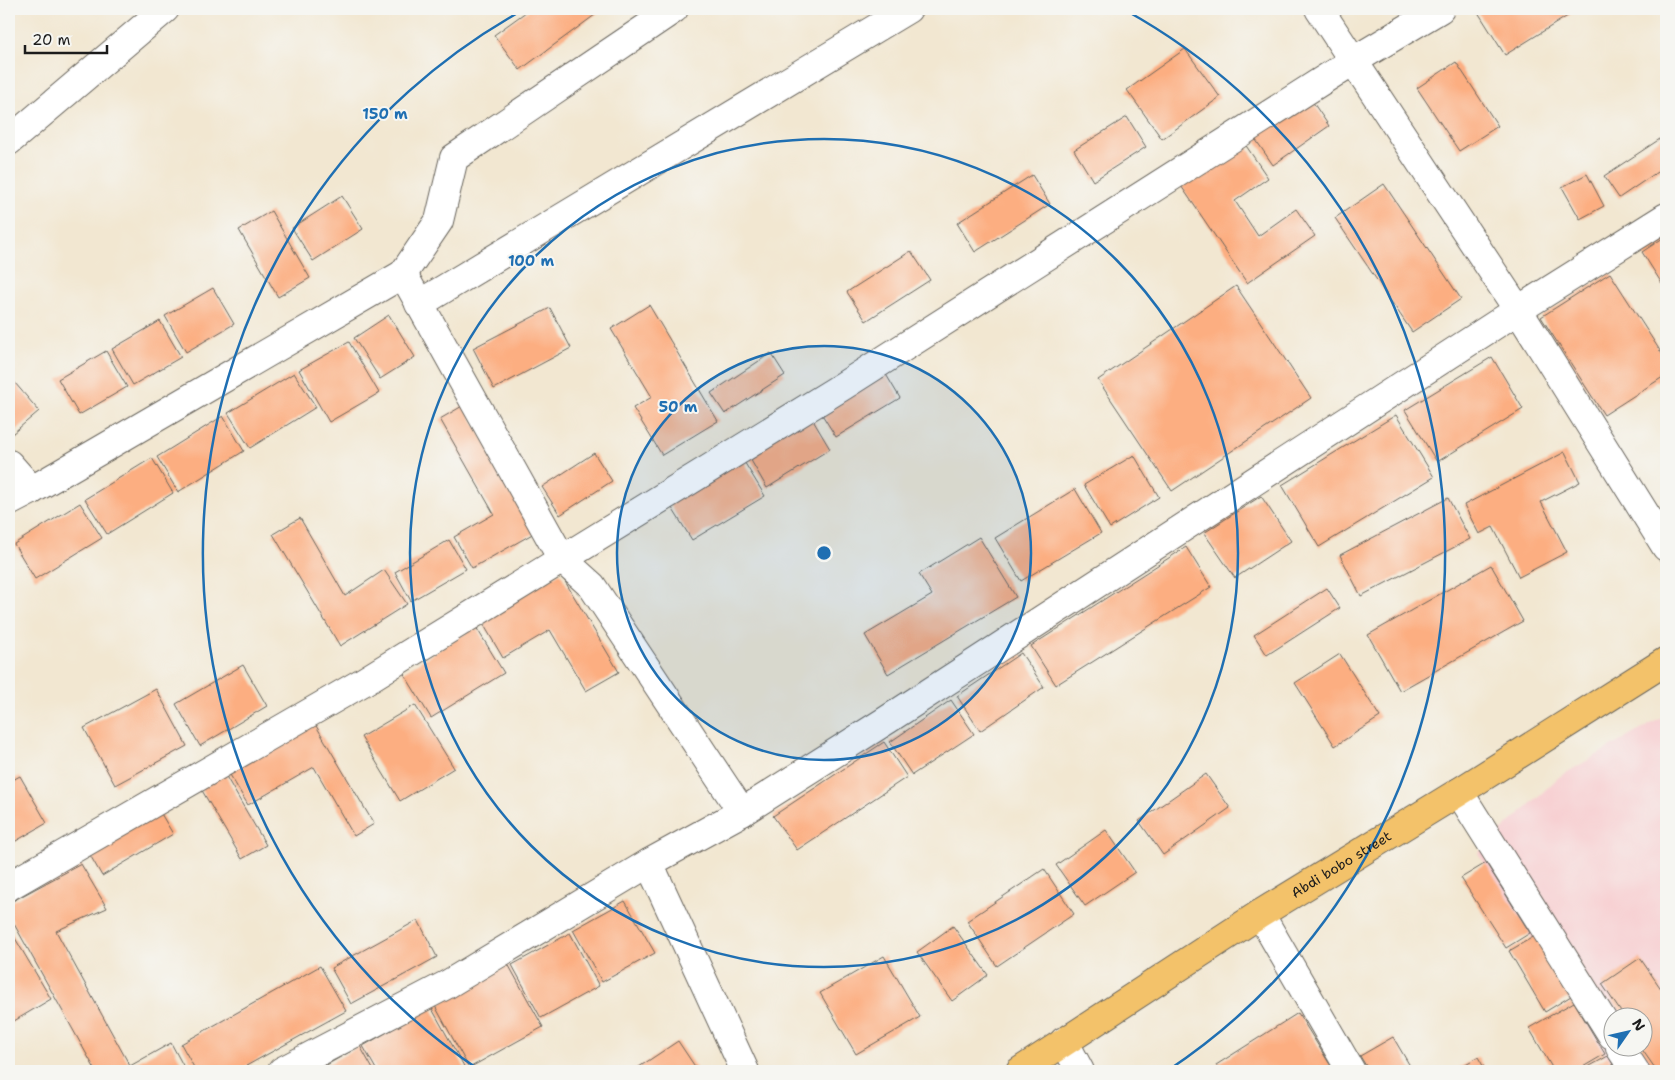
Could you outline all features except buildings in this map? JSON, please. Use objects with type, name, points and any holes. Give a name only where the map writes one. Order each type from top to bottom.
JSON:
[{"type":"main road","name":"Abdi bobo street","points":[[1020,1071],[1260,914],[1459,792],[1666,661]]},
{"type":"street","points":[[9,141],[166,9]]},
{"type":"street","points":[[9,464],[20,496],[403,274],[439,221],[454,158],[674,9]]},
{"type":"street","points":[[418,304],[908,9]]},
{"type":"street","points":[[1319,9],[1518,310],[1666,547]]},
{"type":"street","points":[[9,886],[363,682],[843,386],[1353,61],[1440,9]]},
{"type":"street","points":[[282,1071],[448,984],[649,863],[742,812],[1518,310],[1666,217]]},
{"type":"street","points":[[403,274],[418,304],[562,559],[592,586],[742,812]]},
{"type":"street","points":[[1459,792],[1602,1019]]},
{"type":"street","points":[[649,863],[745,1071]]},
{"type":"street","points":[[1260,914],[1351,1071]]},
{"type":"street","points":[[1064,1041],[1080,1071]]},
{"type":"street","points":[[1627,1058],[1636,1071]]},
{"type":"shaded area","points":[[1666,715],[1666,1071],[1614,1071],[1606,1058],[1652,1058],[1652,1008],[1602,1008],[1602,1052],[1478,853],[1559,777]]}]
